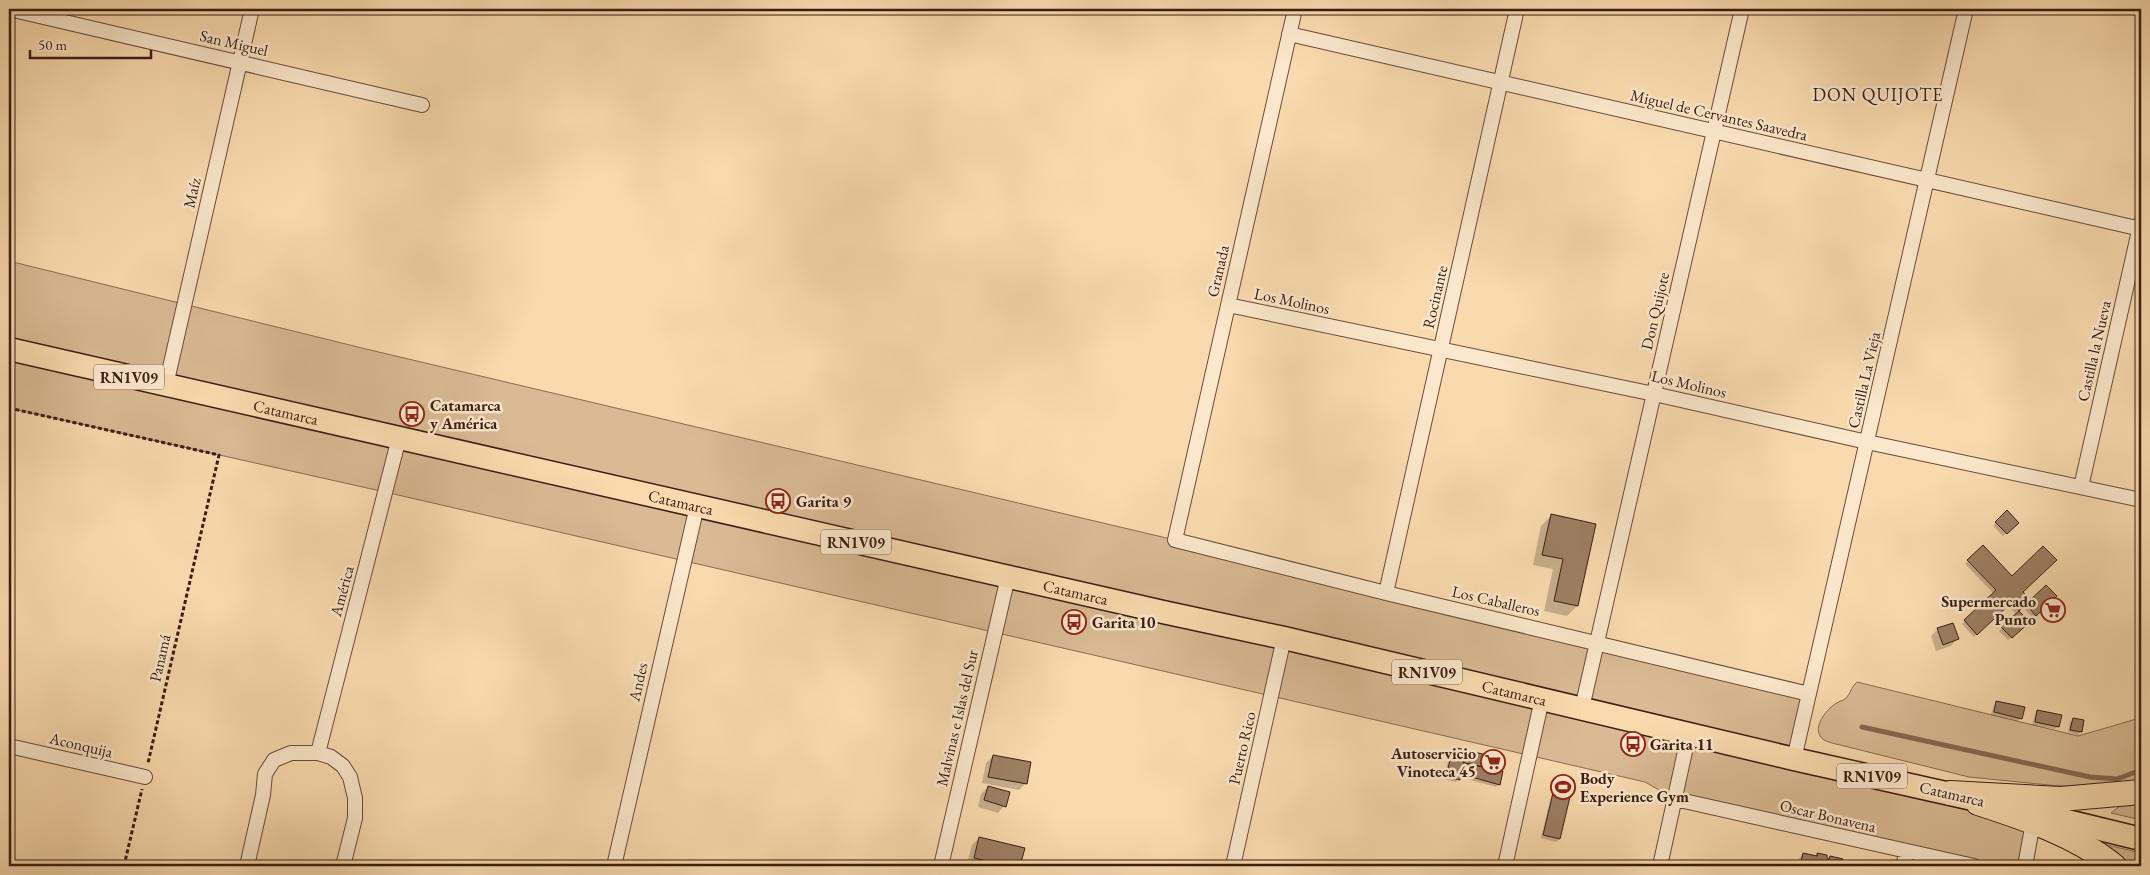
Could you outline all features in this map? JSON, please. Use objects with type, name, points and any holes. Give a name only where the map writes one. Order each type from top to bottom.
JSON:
[{"type":"highway","points":[[1950,794],[2061,799],[2141,792]]},
{"type":"highway","points":[[1950,794],[2034,817],[2102,856],[2114,866]]},
{"type":"main road","name":"Catamarca","points":[[9,350],[1284,638],[1950,794]]},
{"type":"main road","points":[[2034,817],[2141,839]]},
{"type":"street","name":"San Miguel","points":[[9,9],[422,105]]},
{"type":"street","name":"Maíz","points":[[166,385],[252,9]]},
{"type":"street","name":"Granada","points":[[1175,540],[1295,9]]},
{"type":"street","name":"Rocinante","points":[[1386,594],[1517,9]]},
{"type":"street","name":"Don Quijote","points":[[1582,708],[1742,9]]},
{"type":"street","name":"Castilla La Vieja","points":[[1794,758],[1966,9]]},
{"type":"street","name":"Miguel de Cervantes Saavedra","points":[[1289,34],[2141,227]]},
{"type":"street","name":"Castilla la Nueva","points":[[2081,487],[2141,227]]},
{"type":"street","name":"Los Molinos","points":[[1228,305],[1654,394],[2141,500]]},
{"type":"street","name":"América","points":[[318,753],[400,438]]},
{"type":"street","name":"Andes","points":[[614,866],[697,506]]},
{"type":"street","name":"Los Caballeros","points":[[1175,540],[1386,594],[1809,694]]},
{"type":"street","name":"Malvinas e Islas del Sur","points":[[941,866],[1008,577]]},
{"type":"street","name":"Puerto Rico","points":[[1233,866],[1284,638]]},
{"type":"street","points":[[1505,866],[1542,699]]},
{"type":"street","points":[[1660,866],[1689,733]]},
{"type":"street","name":"Aconquija","points":[[9,746],[145,778]]},
{"type":"street","points":[[247,866],[263,794],[265,774],[274,760],[291,753],[318,753],[331,757],[343,766],[350,776],[355,798],[355,818],[343,866]]},
{"type":"street","name":"Oscar Bonavena","points":[[1675,799],[1974,866]]},
{"type":"street","points":[[2025,866],[2034,817]]},
{"type":"street","points":[[1903,866],[1907,851]]},
{"type":"path","name":"Panamá","points":[[9,408],[219,455],[124,866]]},
{"type":"shaded area","points":[[9,261],[366,349],[1175,540],[1809,694],[1794,759],[2033,821],[2025,866],[1974,866],[1675,799],[1645,782],[385,492],[9,408]]},
{"type":"shaded area","points":[[1857,682],[2078,736],[2133,720],[2141,715],[2141,786],[2131,788],[2059,786],[1969,777],[1824,740],[1818,731],[1820,721],[1831,707],[1846,698]]},
{"type":"shaded area","points":[[2141,800],[2141,820],[2111,813],[2120,806]]},
{"type":"shaded area","points":[[2107,845],[2141,853],[2141,866],[2126,866],[2100,848]]},
{"type":"building","points":[[2007,510],[2019,523],[2007,534],[1995,522]]},
{"type":"building","points":[[1551,514],[1596,524],[1578,606],[1554,601],[1563,559],[1542,555]]},
{"type":"building","points":[[1983,545],[2012,576],[2043,546],[2057,560],[2023,592],[2031,600],[2019,611],[2011,603],[1977,635],[1964,620],[1996,590],[1967,560]]},
{"type":"building","points":[[2046,585],[2057,596],[2036,616],[2026,604]]},
{"type":"building","points":[[2019,611],[2030,622],[2012,638],[2001,627]]},
{"type":"building","points":[[1953,623],[1959,639],[1943,645],[1937,628]]},
{"type":"building","points":[[1996,701],[2025,707],[2022,719],[1994,712]]},
{"type":"building","points":[[2037,710],[2062,715],[2059,727],[2035,722]]},
{"type":"building","points":[[2073,718],[2084,720],[2082,732],[2070,730]]},
{"type":"building","points":[[1453,747],[1466,750],[1460,780],[1446,777]]},
{"type":"building","points":[[1466,750],[1503,759],[1501,771],[1464,763]]},
{"type":"building","points":[[993,755],[1031,762],[1027,784],[988,777]]},
{"type":"building","points":[[1464,763],[1503,771],[1500,785],[1461,774]]},
{"type":"building","points":[[1557,776],[1574,780],[1560,839],[1543,835]]},
{"type":"building","points":[[988,786],[1010,792],[1006,807],[984,800]]},
{"type":"building","points":[[979,837],[1025,848],[1020,866],[1008,866],[974,858]]},
{"type":"building","points":[[1803,853],[1817,856],[1817,853],[1827,855],[1829,859],[1830,856],[1843,859],[1841,866],[1800,866]]},
{"type":"waterway","points":[[1862,727],[2090,777],[2117,779],[2141,770]]},
{"type":"place","name":"Catamarca y América","points":[[412,414]]},
{"type":"place","name":"Garita 9","points":[[778,501]]},
{"type":"place","name":"Supermercado Punto","points":[[2053,610]]},
{"type":"place","name":"Garita 10","points":[[1074,622]]},
{"type":"place","name":"Garita 11","points":[[1633,744]]},
{"type":"place","name":"Autoservicio Vinoteca 45","points":[[1493,762]]},
{"type":"place","name":"Body Experience Gym","points":[[1563,787]]},
{"type":"district","name":"DON QUIJOTE","points":[[1878,94]]}]
